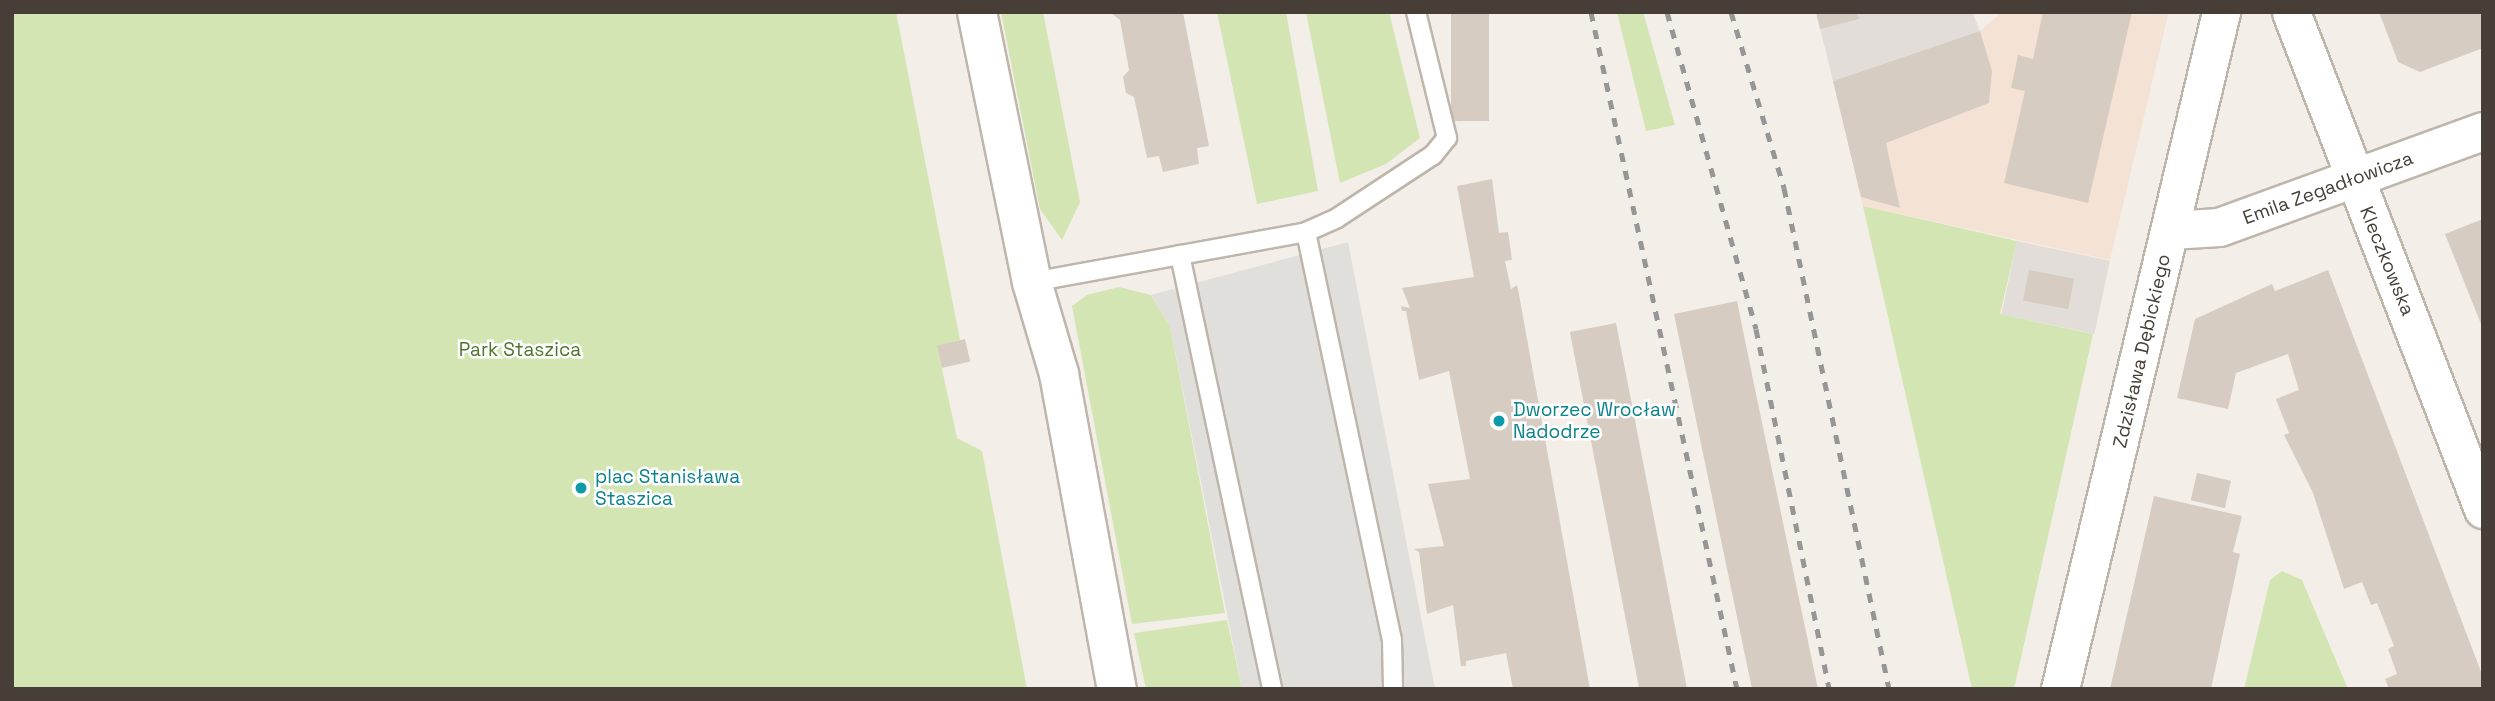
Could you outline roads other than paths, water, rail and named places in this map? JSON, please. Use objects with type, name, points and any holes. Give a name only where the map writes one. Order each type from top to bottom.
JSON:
[{"type":"street","points":[[977,12],[1032,282],[1059,374],[1117,689]]},
{"type":"street","name":"Zdzisława Dębickiego","points":[[2060,689],[2221,12]]},
{"type":"street","name":"Kleczkowska","points":[[2291,12],[2483,509]]},
{"type":"street","name":"Emila Zegadłowicza","points":[[2171,230],[2219,227],[2483,131]]},
{"type":"lane","points":[[1032,282],[1306,232],[1337,218],[1433,155],[1447,138],[1416,12]]},
{"type":"lane","points":[[1306,232],[1392,640],[1393,689]]},
{"type":"lane","points":[[1180,255],[1272,689]]},
{"type":"railway","points":[[1591,12],[1737,689]]},
{"type":"railway","points":[[1667,12],[1756,329],[1829,689]]},
{"type":"railway","points":[[1731,12],[1784,188],[1889,689]]},
{"type":"place","name":"Dworzec Wrocław Nadodrze","points":[[1499,421]]},
{"type":"place","name":"plac Stanisława Staszica","points":[[581,488]]},
{"type":"park label","name":"Park Staszica","points":[[520,350]]}]
